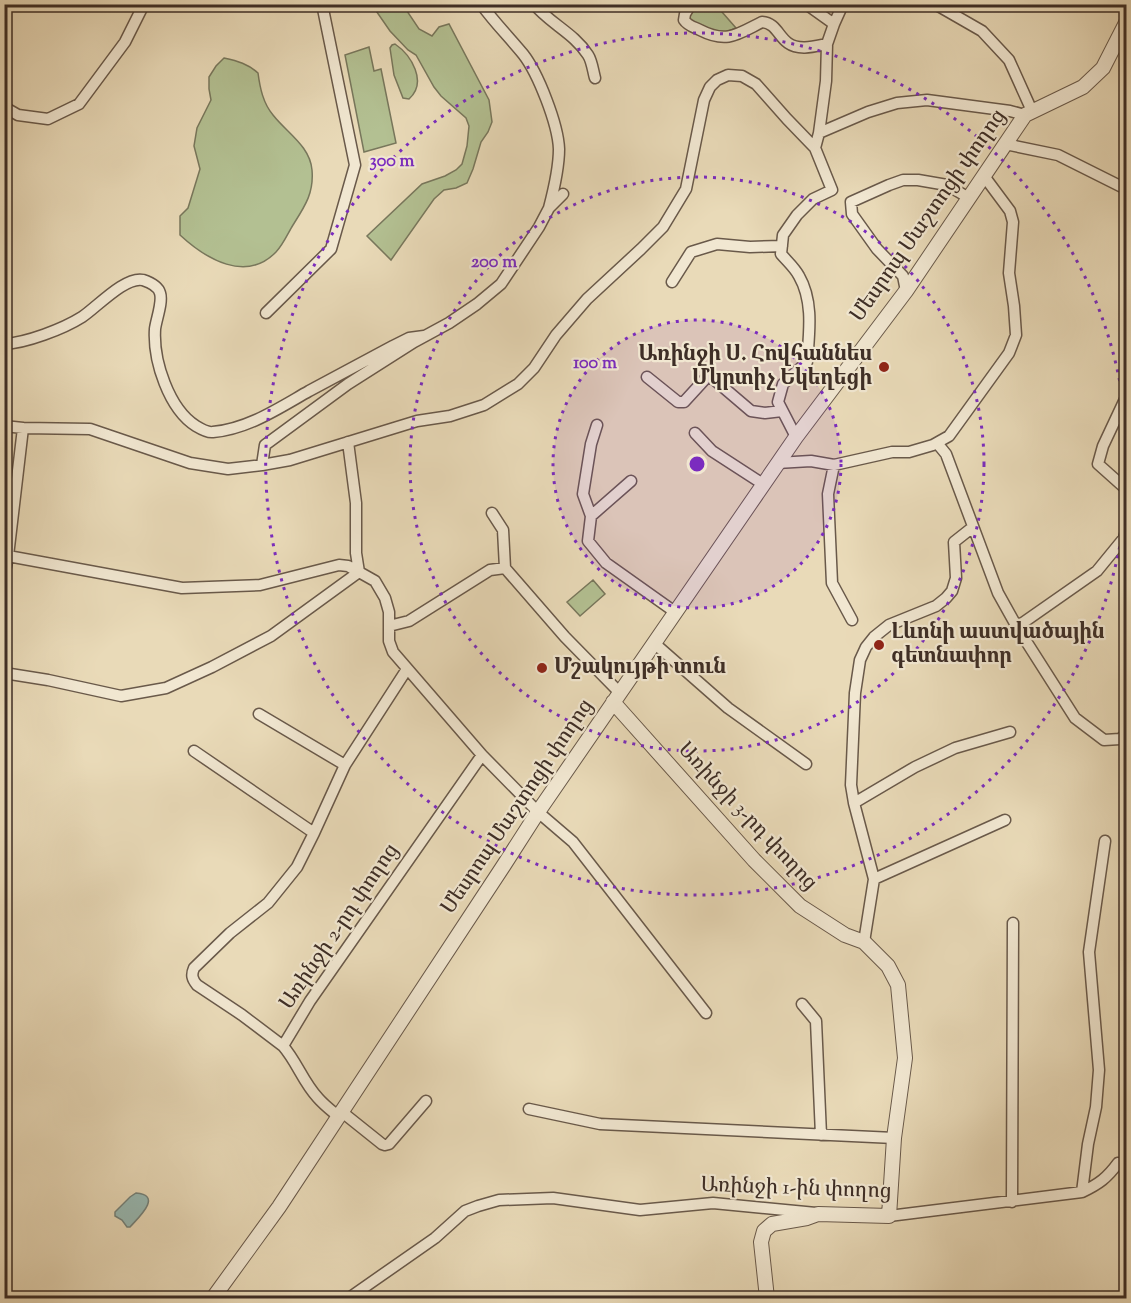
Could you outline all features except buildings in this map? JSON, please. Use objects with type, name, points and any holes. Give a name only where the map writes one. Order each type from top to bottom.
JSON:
[{"type":"street","points":[[4,107],[18,115],[48,119],[79,104],[125,42],[144,4]]},
{"type":"street","points":[[266,313],[331,249],[355,165],[322,4]]},
{"type":"street","points":[[262,465],[265,446],[348,384],[449,323],[501,284],[549,208],[559,148],[554,121],[531,66],[481,4]]},
{"type":"street","points":[[534,4],[538,10],[568,32],[588,56],[595,78]]},
{"type":"street","points":[[691,4],[685,21],[709,35],[730,38],[762,22],[768,22],[787,43],[795,47],[827,44]]},
{"type":"street","points":[[806,4],[834,24]]},
{"type":"street","points":[[815,148],[826,81],[827,44],[843,4]]},
{"type":"street","points":[[935,4],[982,31],[1009,60],[1029,113]]},
{"type":"street","points":[[819,133],[868,112],[897,103],[927,100],[1029,113],[1083,87],[1103,68],[1126,23]]},
{"type":"street","points":[[4,426],[90,429],[190,463],[228,469],[290,460],[417,421],[450,416],[484,405],[518,384],[534,368],[555,335],[587,299],[663,227],[686,189],[704,100],[710,87],[717,80],[728,75],[742,76],[756,84],[815,148],[832,190],[813,199],[797,215],[783,235],[781,254],[799,276],[808,299],[807,362],[783,384],[778,402],[796,437]]},
{"type":"street","name":"Մեսրոպ Մաշտոցի փողոց","points":[[213,1299],[279,1207],[538,812],[777,463],[906,291],[1005,144],[1029,113]]},
{"type":"street","points":[[1005,144],[1058,154],[1126,189]]},
{"type":"street","points":[[777,463],[811,461],[834,465],[892,452],[909,452],[937,443],[949,436],[1009,353],[1016,335],[1009,273],[1013,222],[1010,210],[984,176]]},
{"type":"street","points":[[906,291],[903,276],[877,249],[852,214],[851,202],[903,180],[947,185],[969,198]]},
{"type":"street","points":[[549,208],[563,194]]},
{"type":"street","points":[[672,282],[691,252],[717,244],[750,247],[782,246]]},
{"type":"street","points":[[4,344],[29,340],[74,321],[120,287],[135,280],[152,284],[161,295],[155,330],[159,366],[174,405],[185,418],[210,433],[262,417],[393,345],[410,338],[424,336]]},
{"type":"street","points":[[647,377],[678,402],[684,402],[710,376],[751,411],[765,413],[782,411]]},
{"type":"street","points":[[1126,397],[1103,447],[1098,464],[1126,489]]},
{"type":"street","points":[[597,425],[591,444],[583,494],[591,516],[588,541],[606,563],[675,612]]},
{"type":"street","points":[[4,577],[23,428]]},
{"type":"street","points":[[695,433],[712,451],[763,484]]},
{"type":"street","points":[[348,442],[356,503],[356,553],[359,572]]},
{"type":"street","points":[[937,443],[946,454],[998,593],[1075,718],[1104,740],[1120,739],[1126,734]]},
{"type":"street","points":[[834,465],[828,494],[832,583],[852,620]]},
{"type":"street","points":[[591,516],[631,481]]},
{"type":"street","points":[[492,513],[503,530],[505,568],[616,698]]},
{"type":"street","points":[[864,942],[874,879],[851,785],[855,693],[860,660],[874,637],[889,625],[936,606],[952,591],[956,578],[954,542],[973,527]]},
{"type":"street","points":[[1017,627],[1097,571],[1124,538],[1126,531]]},
{"type":"street","points":[[8,556],[182,588],[260,585],[339,565],[348,566],[375,581],[385,598],[389,612],[388,641],[393,652],[482,755],[538,812],[573,843],[706,1013]]},
{"type":"street","points":[[389,626],[409,621],[490,570],[505,568]]},
{"type":"street","points":[[4,673],[121,696],[166,688],[271,636],[359,572]]},
{"type":"street","points":[[654,642],[728,708],[806,764]]},
{"type":"street","points":[[407,669],[345,765],[297,867],[268,903],[230,933],[194,968],[192,980],[283,1046],[318,1098],[382,1144],[389,1144],[426,1101]]},
{"type":"street","name":"Առինջի 3-րդ փողոց","points":[[616,698],[754,860],[800,906],[845,935],[864,942],[888,966],[898,985],[905,1058],[894,1138],[889,1216]]},
{"type":"street","points":[[259,714],[345,765]]},
{"type":"street","points":[[854,803],[915,767],[955,748],[1010,732]]},
{"type":"street","points":[[194,751],[314,833]]},
{"type":"street","name":"Առինջի 2-րդ փողոց","points":[[283,1046],[310,1001],[482,755]]},
{"type":"street","points":[[874,879],[1005,820]]},
{"type":"street","points":[[1082,1192],[1088,1144],[1096,1107],[1099,1070],[1089,952],[1105,841]]},
{"type":"street","points":[[1012,1202],[1013,923]]},
{"type":"street","points":[[802,1005],[816,1021],[822,1135]]},
{"type":"street","points":[[529,1109],[600,1124],[894,1138]]},
{"type":"street","name":"Առինջի 1-ին փողոց","points":[[349,1299],[435,1238],[465,1211],[499,1200],[553,1198],[640,1210],[713,1203],[819,1214],[889,1216],[1082,1192],[1103,1181],[1118,1163]]},
{"type":"street","points":[[767,1299],[761,1242],[764,1231],[772,1224],[819,1214]]},
{"type":"green space","points":[[372,5],[403,5],[419,29],[432,36],[439,27],[449,24],[489,100],[492,122],[481,142],[467,183],[444,190],[434,199],[391,260],[367,236],[422,184],[445,176],[462,164],[469,126],[466,118],[441,96],[416,55],[390,31]]},
{"type":"green space","points":[[694,5],[729,5],[722,12],[736,28],[721,34],[686,20]]},
{"type":"green space","points":[[395,44],[407,55],[415,69],[417,85],[409,99],[403,98],[394,75],[390,48]]},
{"type":"green space","points":[[369,47],[374,71],[381,69],[396,143],[364,152],[345,55]]},
{"type":"green space","points":[[224,58],[243,63],[258,73],[264,100],[279,122],[307,154],[312,170],[312,186],[308,199],[283,242],[276,252],[252,266],[239,267],[214,259],[180,235],[180,216],[188,208],[200,169],[194,146],[197,128],[211,100],[209,77]]},
{"type":"green space","points":[[593,580],[605,594],[580,616],[567,602]]},
{"type":"water","points":[[136,1193],[148,1198],[148,1203],[138,1219],[127,1227],[115,1216],[115,1212]]},
{"type":"place","name":"Առինջի Ս. Հովհաննես Մկրտիչ Եկեղեցի","points":[[884,367]]},
{"type":"place","name":"Լևոնի աստվածային գետնափոր","points":[[879,645]]},
{"type":"place","name":"Մշակույթի տուն","points":[[542,668]]}]
